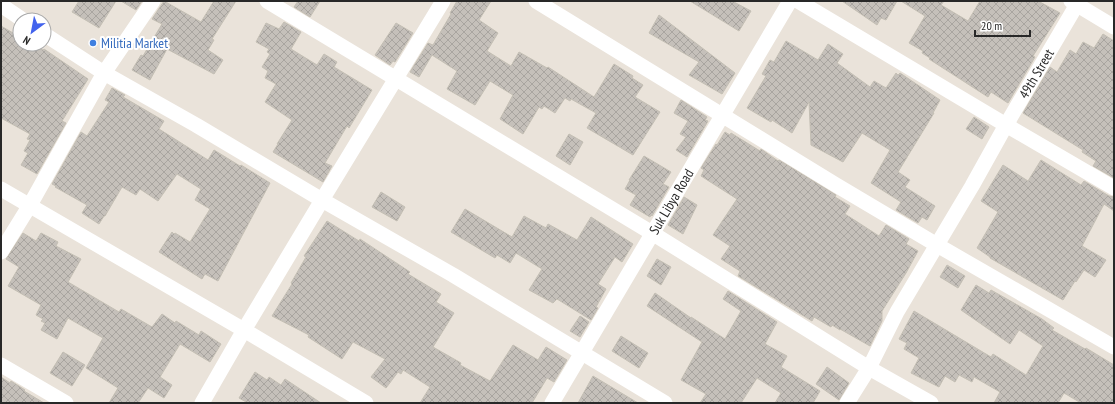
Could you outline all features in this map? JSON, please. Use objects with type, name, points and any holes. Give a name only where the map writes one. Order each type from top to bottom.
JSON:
[{"type":"street","points":[[1,252],[30,205],[104,73],[153,1]]},
{"type":"street","points":[[267,1],[652,233],[869,368],[931,403]]},
{"type":"street","points":[[202,403],[244,330],[443,1]]},
{"type":"street","points":[[536,1],[723,114],[836,185],[1114,347]]},
{"type":"street","name":"Suk Libya Road","points":[[552,403],[790,1]]},
{"type":"street","points":[[798,1],[1114,188]]},
{"type":"street","points":[[1076,2],[1114,26]]},
{"type":"street","name":"49th Street","points":[[847,403],[869,368],[897,312],[972,186],[1076,2]]},
{"type":"street","points":[[1,6],[12,13]]},
{"type":"street","points":[[52,39],[104,73],[196,125],[453,276],[665,403]]},
{"type":"street","points":[[1,189],[244,330],[366,403]]},
{"type":"street","points":[[1,365],[66,403]]},
{"type":"building","points":[[79,1],[116,1],[99,28],[72,12]]},
{"type":"building","points":[[121,1],[142,1],[136,10]]},
{"type":"building","points":[[164,1],[201,22],[214,1],[236,1],[212,39],[214,40],[208,50],[223,60],[214,74],[167,49],[150,80],[132,70],[141,55],[143,56],[162,24],[152,19]]},
{"type":"building","points":[[298,1],[320,1],[310,17],[294,7]]},
{"type":"building","points":[[457,1],[491,1],[479,20],[498,33],[487,51],[511,66],[519,52],[547,68],[548,67],[594,97],[614,64],[633,76],[632,78],[643,85],[635,97],[660,112],[633,155],[587,128],[596,113],[571,99],[570,101],[565,98],[555,113],[544,106],[542,109],[539,107],[523,134],[500,119],[513,95],[490,81],[475,105],[447,89],[457,71],[432,55],[419,77],[410,72],[428,43],[433,45]]},
{"type":"building","points":[[690,1],[732,1],[751,11],[739,31]]},
{"type":"building","points":[[842,1],[897,1],[886,20],[881,18],[877,25]]},
{"type":"building","points":[[901,1],[944,1],[941,5],[968,21],[980,1],[1038,1],[1060,13],[1033,56],[1035,57],[1008,103],[991,92],[988,97],[929,59],[930,58],[922,53],[923,51],[909,43],[925,16]]},
{"type":"building","points":[[659,15],[735,73],[722,94],[689,75],[699,62],[649,33]]},
{"type":"building","points":[[284,22],[301,32],[291,49],[317,65],[324,54],[337,62],[334,67],[372,90],[349,128],[347,126],[325,163],[332,166],[323,182],[273,152],[292,120],[265,102],[276,84],[265,78],[268,71],[262,67],[270,54],[267,52],[269,49],[256,42],[266,23],[279,29]]},
{"type":"building","points":[[396,23],[413,33],[395,62],[393,61],[390,65],[375,55]]},
{"type":"building","points":[[1,26],[12,32],[12,52],[48,52],[88,79],[62,121],[66,123],[37,174],[21,165],[28,153],[24,151],[30,140],[27,139],[30,134],[1,118]]},
{"type":"building","points":[[1103,34],[1114,41],[1114,178],[1093,166],[1096,161],[1082,152],[1083,150],[1023,113],[1050,67],[1057,72],[1070,50],[1076,54],[1083,42],[1094,48]]},
{"type":"building","points":[[786,41],[818,60],[828,44],[843,54],[837,63],[870,87],[874,81],[886,88],[896,73],[898,75],[900,73],[940,100],[934,113],[898,172],[910,180],[905,187],[935,206],[927,220],[922,217],[918,223],[896,210],[901,202],[871,183],[890,150],[862,133],[843,162],[811,145],[809,102],[792,133],[772,120],[771,122],[747,108],[766,76],[762,74],[770,60],[774,62]]},
{"type":"building","points":[[112,88],[125,95],[123,97],[164,121],[159,129],[208,160],[214,150],[270,183],[218,281],[205,274],[202,279],[159,252],[172,232],[190,242],[210,209],[195,200],[201,189],[177,174],[158,201],[140,189],[136,195],[122,187],[99,224],[82,213],[87,205],[52,184],[81,132],[87,136],[109,102],[105,100]]},
{"type":"building","points":[[681,100],[707,117],[705,120],[708,121],[687,157],[676,150],[686,137],[680,134],[688,121],[674,113]]},
{"type":"building","points":[[974,117],[989,127],[982,139],[966,129]]},
{"type":"building","points":[[725,132],[730,135],[731,133],[760,151],[761,149],[778,161],[779,160],[836,195],[835,197],[850,206],[845,214],[879,236],[886,225],[909,239],[906,244],[918,251],[882,311],[882,321],[870,346],[840,329],[832,325],[831,327],[814,317],[812,321],[738,276],[740,271],[721,259],[730,246],[713,235],[737,199],[701,176],[704,170],[701,168]]},
{"type":"building","points":[[569,134],[583,142],[570,165],[556,156]]},
{"type":"building","points":[[644,156],[671,172],[663,184],[669,187],[650,217],[630,205],[636,195],[625,189]]},
{"type":"building","points":[[1041,160],[1081,185],[1084,181],[1109,196],[1114,197],[1114,211],[1104,204],[1082,246],[1106,260],[1095,277],[1084,270],[1063,300],[990,258],[977,248],[998,212],[981,201],[1003,165],[1028,181]]},
{"type":"building","points":[[381,192],[405,207],[397,221],[372,207]]},
{"type":"building","points":[[684,197],[697,205],[683,234],[668,225]]},
{"type":"building","points":[[465,209],[512,237],[524,216],[546,228],[548,224],[577,240],[591,217],[633,244],[622,262],[615,257],[598,284],[606,289],[591,320],[557,299],[553,303],[529,290],[542,269],[516,253],[510,263],[497,255],[495,258],[451,232]]},
{"type":"building","points":[[327,221],[359,241],[360,239],[410,272],[408,274],[441,294],[436,302],[454,313],[433,347],[461,363],[460,365],[490,381],[513,345],[538,360],[546,347],[567,360],[554,382],[547,378],[532,403],[420,403],[430,387],[403,370],[401,374],[398,372],[386,388],[371,377],[385,359],[353,342],[342,359],[308,337],[309,335],[272,316],[292,284],[291,283],[306,257],[304,256]]},
{"type":"building","points":[[23,233],[36,241],[41,233],[58,242],[56,246],[81,259],[68,282],[119,312],[121,309],[152,327],[162,314],[175,323],[176,321],[199,335],[201,331],[221,344],[210,362],[180,344],[160,377],[172,385],[164,398],[148,388],[138,403],[109,403],[118,388],[86,368],[103,338],[68,318],[57,339],[41,330],[45,323],[41,321],[43,319],[36,315],[41,305],[8,286],[19,267],[6,259]]},
{"type":"building","points":[[657,259],[671,267],[661,285],[647,276]]},
{"type":"building","points":[[947,265],[965,276],[958,288],[940,277]]},
{"type":"building","points":[[976,285],[989,293],[991,290],[1042,319],[1054,328],[1052,330],[1114,365],[1114,403],[1081,403],[1064,393],[1058,403],[994,403],[1000,392],[974,377],[972,382],[959,375],[955,382],[945,376],[939,387],[911,373],[919,358],[904,349],[907,343],[899,339],[914,311],[991,357],[993,354],[1026,375],[1043,346],[1019,330],[1010,344],[961,310]]},
{"type":"building","points":[[728,291],[777,322],[765,344],[787,356],[781,367],[820,391],[813,403],[775,403],[781,393],[757,378],[741,403],[700,403],[706,394],[681,380],[702,342],[647,306],[655,293],[725,339],[741,311],[723,299]]},
{"type":"building","points":[[580,316],[589,322],[580,337],[570,331]]},
{"type":"building","points":[[621,336],[648,353],[639,368],[612,351]]},
{"type":"building","points":[[63,352],[85,365],[72,386],[50,373]]},
{"type":"building","points":[[827,367],[849,383],[839,400],[816,384]]},
{"type":"building","points":[[255,372],[267,380],[269,377],[281,385],[285,379],[321,403],[248,403],[239,398]]},
{"type":"building","points":[[593,376],[638,403],[578,403]]},
{"type":"building","points":[[1,377],[10,383],[11,381],[44,403],[1,403]]},
{"type":"place","name":"Militia Market","points":[[93,43]]}]
